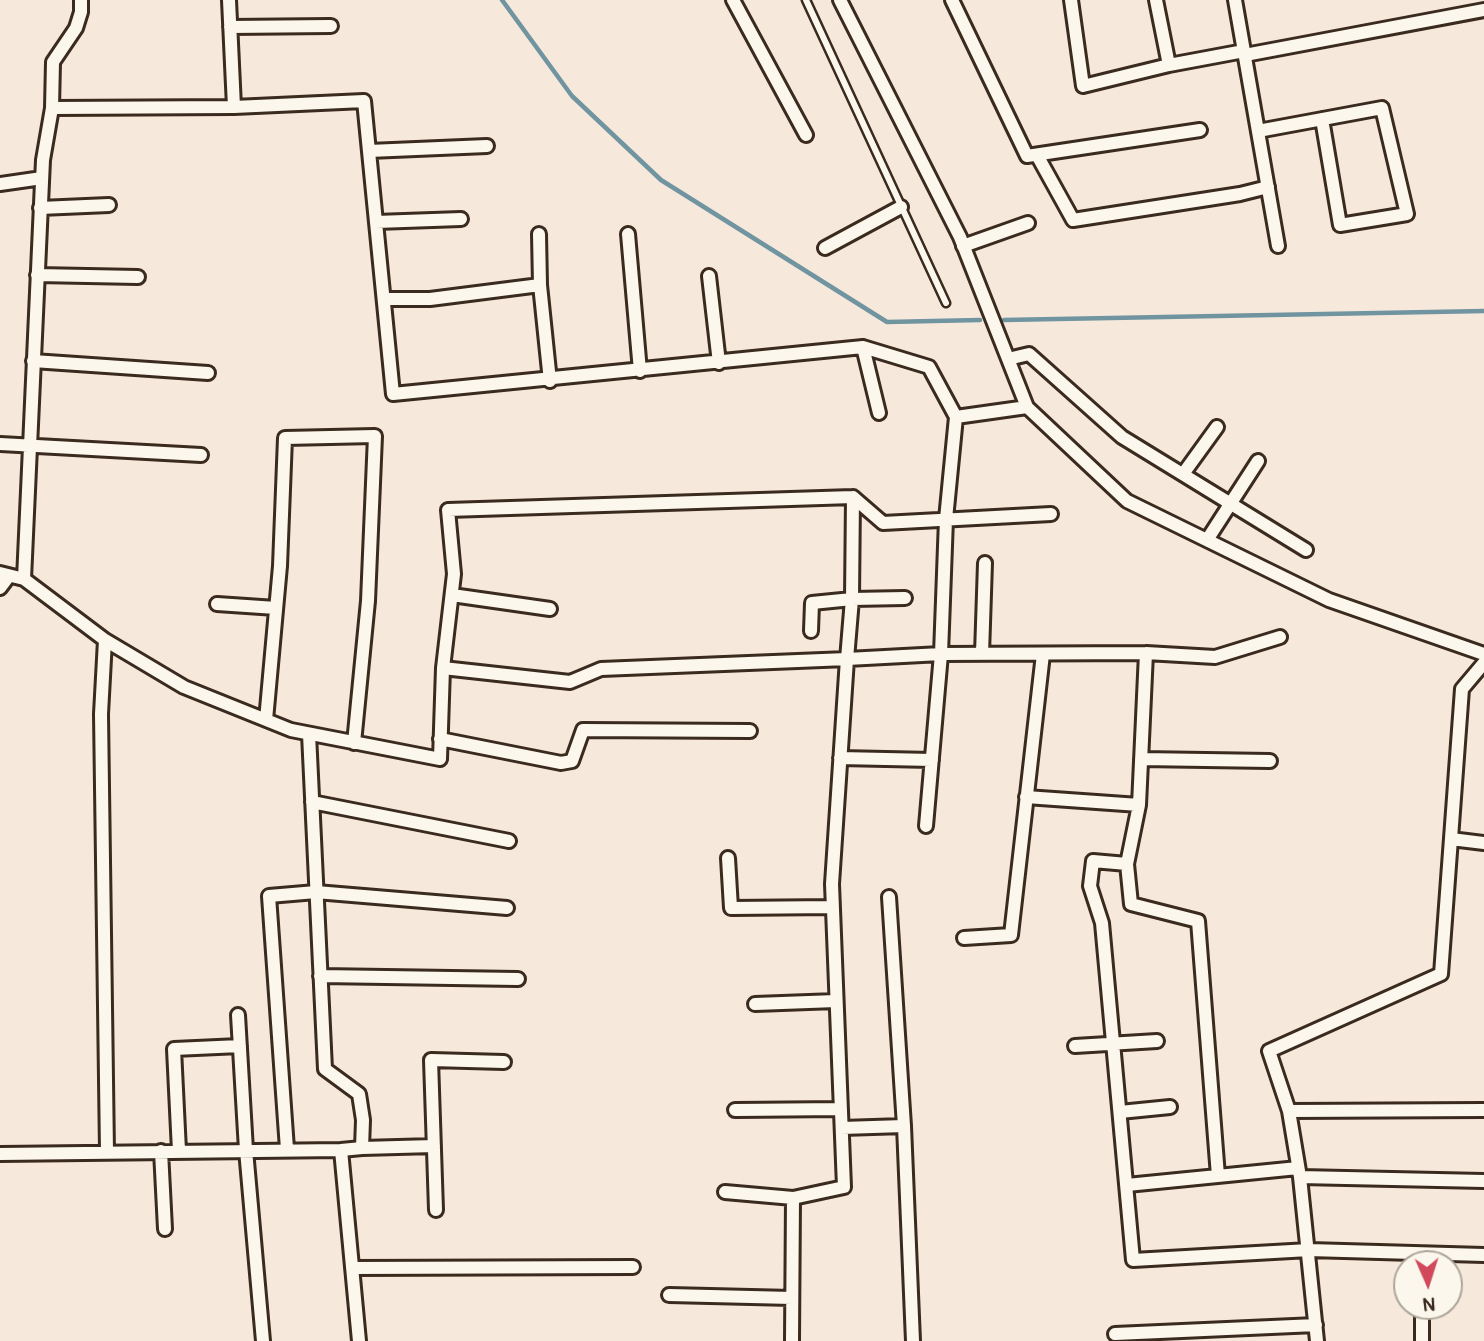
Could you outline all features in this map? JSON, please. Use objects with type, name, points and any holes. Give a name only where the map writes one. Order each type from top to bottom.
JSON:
[{"type":"street","points":[[24,579],[40,208],[52,108],[53,62],[76,28],[81,12],[80,0]]},
{"type":"street","points":[[229,0],[234,107]]},
{"type":"street","points":[[733,0],[806,135]]},
{"type":"street","points":[[840,0],[964,246],[1027,407],[1127,501],[1329,600],[1484,654]]},
{"type":"street","points":[[952,0],[1027,156],[1200,130]]},
{"type":"street","points":[[1071,0],[1083,86],[1168,65],[1484,10]]},
{"type":"street","points":[[1156,0],[1168,65]]},
{"type":"street","points":[[1235,0],[1278,246]]},
{"type":"street","points":[[230,27],[331,26]]},
{"type":"street","points":[[52,108],[234,107],[364,101],[393,394],[550,381],[863,347],[929,367],[956,417],[946,519],[941,654],[926,826]]},
{"type":"street","points":[[1258,131],[1322,119],[1382,108],[1406,214],[1340,225],[1322,119]]},
{"type":"street","points":[[369,151],[487,146]]},
{"type":"street","points":[[1037,155],[1073,220],[1240,194],[1268,187]]},
{"type":"street","points":[[0,184],[42,178]]},
{"type":"street","points":[[40,208],[109,205]]},
{"type":"street","points":[[825,248],[901,207]]},
{"type":"street","points":[[376,222],[461,219]]},
{"type":"street","points":[[964,246],[1028,223]]},
{"type":"street","points":[[538,234],[540,285],[550,381]]},
{"type":"street","points":[[628,234],[640,371]]},
{"type":"street","points":[[37,275],[138,277]]},
{"type":"street","points":[[709,276],[719,363]]},
{"type":"street","points":[[384,299],[430,299],[540,285]]},
{"type":"street","points":[[863,347],[879,413]]},
{"type":"street","points":[[1008,359],[1030,354],[1122,438],[1306,550]]},
{"type":"street","points":[[33,362],[208,373]]},
{"type":"street","points":[[956,417],[1027,407]]},
{"type":"street","points":[[1183,474],[1217,427]]},
{"type":"street","points":[[267,720],[285,438],[375,436],[368,601],[354,743]]},
{"type":"street","points":[[0,444],[201,455]]},
{"type":"street","points":[[1208,540],[1258,461]]},
{"type":"street","points":[[725,1192],[793,1198],[844,1187],[832,907],[852,599],[853,497]]},
{"type":"street","points":[[0,589],[5,574],[24,579],[105,640],[184,687],[267,720],[309,734],[440,759],[443,668],[454,574],[448,510],[853,497],[883,523],[1051,514]]},
{"type":"street","points":[[982,654],[985,564]]},
{"type":"street","points":[[452,595],[550,609]]},
{"type":"street","points":[[811,631],[812,603],[905,598]]},
{"type":"street","points":[[217,604],[276,608]]},
{"type":"street","points":[[443,668],[569,682],[601,669],[941,654],[1146,653],[1215,657],[1280,637]]},
{"type":"street","points":[[105,640],[101,714],[107,1152]]},
{"type":"street","points":[[1146,653],[1139,805],[1127,864],[1131,904],[1198,920],[1218,1176]]},
{"type":"street","points":[[964,937],[1011,935],[1043,654]]},
{"type":"street","points":[[1317,1341],[1309,1250],[1289,1111],[1269,1051],[1441,974],[1462,689],[1484,663]]},
{"type":"street","points":[[440,739],[561,763],[572,761],[583,730],[750,731]]},
{"type":"street","points":[[309,734],[325,1069],[359,1094],[363,1120],[362,1149]]},
{"type":"street","points":[[840,758],[932,760]]},
{"type":"street","points":[[1141,759],[1269,761]]},
{"type":"street","points":[[1026,797],[1139,805]]},
{"type":"street","points":[[312,802],[509,841]]},
{"type":"street","points":[[1451,839],[1484,842]]},
{"type":"street","points":[[728,858],[731,908],[832,907]]},
{"type":"street","points":[[1127,864],[1093,861],[1090,886],[1102,923],[1133,1260],[1309,1250],[1393,1257]]},
{"type":"street","points":[[286,1149],[269,896],[316,892],[508,908]]},
{"type":"street","points":[[889,897],[904,1126],[913,1341]]},
{"type":"street","points":[[320,976],[519,979]]},
{"type":"street","points":[[755,1004],[836,1001]]},
{"type":"street","points":[[239,1015],[246,1150],[263,1341]]},
{"type":"street","points":[[1075,1046],[1157,1041]]},
{"type":"street","points":[[179,1151],[174,1049],[240,1046]]},
{"type":"street","points":[[436,1210],[431,1060],[504,1062]]},
{"type":"street","points":[[1120,1112],[1170,1107]]},
{"type":"street","points":[[735,1110],[841,1109]]},
{"type":"street","points":[[1289,1111],[1484,1110]]},
{"type":"street","points":[[842,1128],[904,1126]]},
{"type":"street","points":[[0,1154],[341,1150],[433,1146]]},
{"type":"street","points":[[341,1150],[359,1341]]},
{"type":"street","points":[[161,1151],[165,1229]]},
{"type":"street","points":[[1126,1185],[1218,1176],[1299,1173],[1484,1181]]},
{"type":"street","points":[[792,1341],[793,1198]]},
{"type":"street","points":[[1463,1256],[1484,1255]]},
{"type":"street","points":[[352,1268],[633,1267]]},
{"type":"street","points":[[669,1295],[792,1298]]},
{"type":"street","points":[[1422,1320],[1422,1341]]},
{"type":"street","points":[[1115,1334],[1316,1325]]},
{"type":"lane","points":[[806,0],[946,303]]},
{"type":"waterway","points":[[502,0],[572,96],[661,180],[887,322],[980,320]]},
{"type":"waterway","points":[[1004,320],[1484,311]]}]
